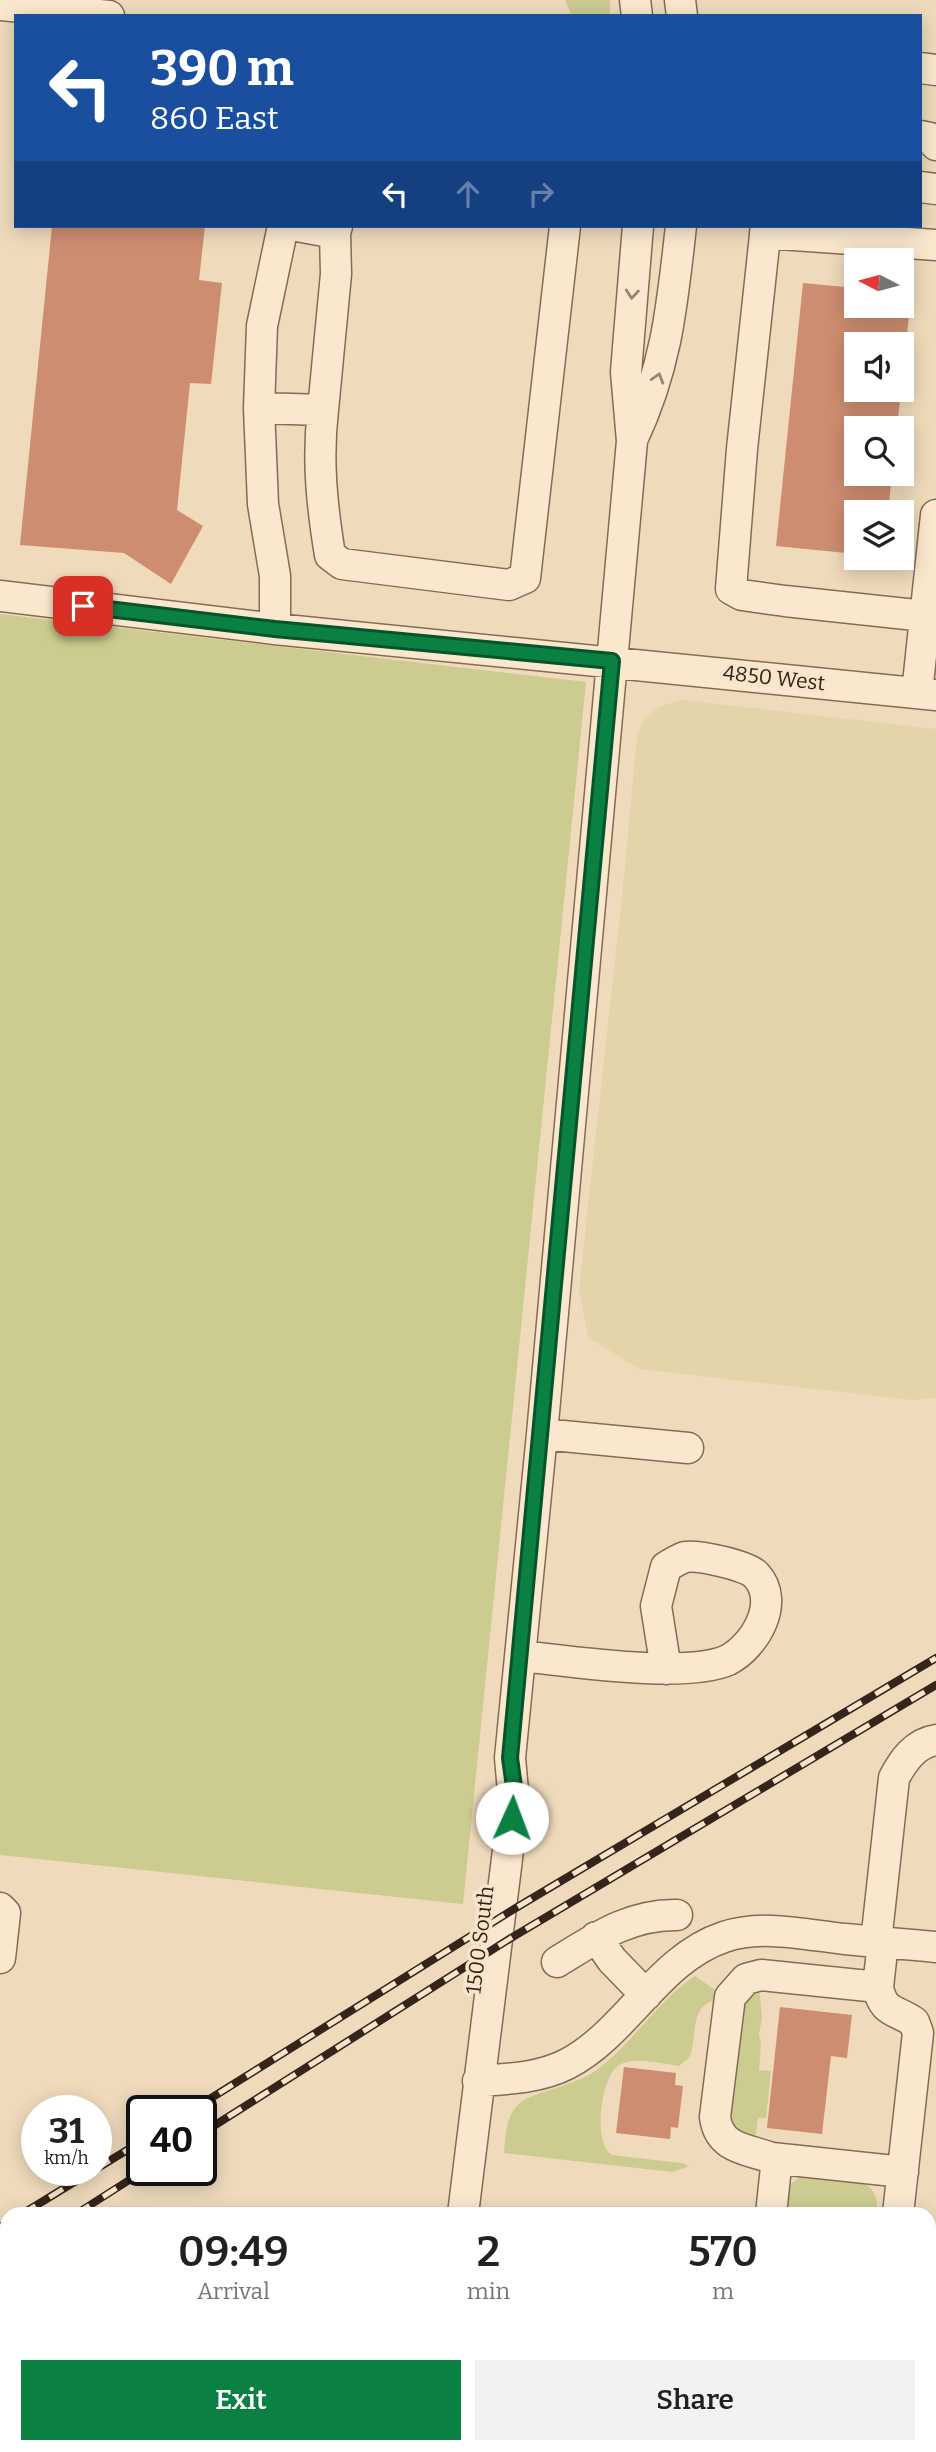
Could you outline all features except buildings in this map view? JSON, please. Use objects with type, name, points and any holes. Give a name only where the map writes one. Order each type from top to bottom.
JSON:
[{"type":"street","points":[[0,5],[89,14]]},
{"type":"street","points":[[275,629],[275,576],[263,505],[259,408],[262,326],[283,228]]},
{"type":"street","points":[[316,228],[336,230],[336,274],[319,445],[322,505],[331,555],[342,564],[509,585],[525,578],[565,228]]},
{"type":"street","points":[[632,441],[626,372],[638,228]]},
{"type":"street","points":[[632,441],[654,390],[668,340],[681,228]]},
{"type":"street","points":[[925,616],[742,595],[732,589],[742,449],[766,229],[936,245]]},
{"type":"street","points":[[259,408],[323,410]]},
{"type":"street","name":"1500 South","points":[[464,2207],[478,2081],[470,2048],[470,2017],[497,1802],[510,1758],[521,1656],[632,441]]},
{"type":"street","points":[[926,694],[925,616],[936,515]]},
{"type":"street","name":"4850 West","points":[[0,596],[275,629],[926,694]]},
{"type":"street","points":[[542,1434],[688,1448]]},
{"type":"street","points":[[521,1656],[666,1669]]},
{"type":"street","points":[[899,2207],[918,2033],[914,2022],[886,2008],[880,1999],[880,1942],[894,1779],[903,1761],[917,1748],[936,1740]]},
{"type":"street","points":[[0,1908],[5,1913],[0,1958]]},
{"type":"street","points":[[557,1962],[597,1937],[634,1919],[677,1915]]},
{"type":"street","points":[[478,2081],[518,2078],[567,2064],[591,2048],[701,1947],[725,1937],[758,1930],[936,1947]]},
{"type":"street","points":[[597,1937],[612,1960],[646,1995]]},
{"type":"street","points":[[878,1987],[761,1975],[746,1979],[730,1997],[715,2117],[717,2130],[723,2140],[732,2146],[772,2158],[903,2172]]},
{"type":"street","points":[[772,2158],[776,2167],[772,2207]]},
{"type":"shaded area","points":[[682,700],[936,729],[936,1398],[913,1400],[639,1369],[588,1337],[579,1290],[637,735],[645,718],[659,707]]},
{"type":"green space","points":[[565,0],[610,0],[610,14],[571,14]]},
{"type":"green space","points":[[0,614],[586,682],[463,1904],[0,1855]]},
{"type":"green space","points":[[695,1976],[718,1992],[715,2000],[706,2004],[697,2017],[689,2058],[679,2066],[640,2061],[619,2065],[608,2082],[601,2110],[602,2138],[612,2155],[689,2166],[673,2172],[504,2153],[509,2120],[520,2103],[532,2096],[582,2079],[603,2065],[668,1998]]},
{"type":"green space","points":[[759,1986],[762,2018],[759,2070],[771,2071],[766,2118],[758,2118],[755,2141],[739,2133],[729,2118],[738,2011]]},
{"type":"green space","points":[[802,2176],[853,2179],[872,2190],[876,2207],[784,2207],[788,2186]]},
{"type":"railway","points":[[216,2095],[514,1909],[936,1658]]},
{"type":"railway","points":[[217,2124],[511,1938],[936,1685]]},
{"type":"railway","points":[[112,2159],[126,2151]]},
{"type":"railway","points":[[87,2207],[126,2182]]},
{"type":"railway","points":[[33,2207],[68,2186]]},
{"type":"route","points":[[83,606],[275,629],[612,661],[510,1758],[514,1787],[512,1818]]}]
